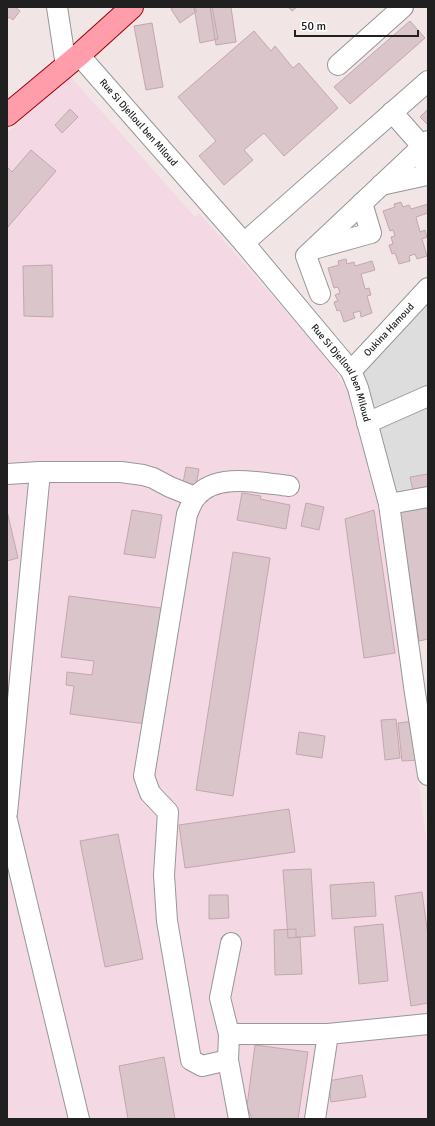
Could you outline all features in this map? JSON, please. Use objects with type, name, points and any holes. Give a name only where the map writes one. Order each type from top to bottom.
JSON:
[{"type":"main road","points":[[7,115],[132,7]]},
{"type":"street","points":[[57,7],[72,60]]},
{"type":"street","points":[[338,65],[403,7]]},
{"type":"street","name":"Rue Si Djelloul ben Miloud","points":[[72,60],[244,243],[350,371],[358,388],[389,504],[422,701],[428,775]]},
{"type":"street","points":[[244,243],[428,81]]},
{"type":"street","points":[[320,294],[306,256],[381,185],[427,175],[425,143],[392,112]]},
{"type":"street","points":[[315,248],[371,233],[362,203]]},
{"type":"street","name":"Oukina Hamoud","points":[[350,371],[428,288]]},
{"type":"street","points":[[367,423],[428,396]]},
{"type":"street","points":[[7,474],[104,471],[134,474],[153,478],[195,497]]},
{"type":"street","points":[[7,813],[40,472]]},
{"type":"street","points":[[228,1060],[202,1066],[191,1060],[167,921],[164,875],[168,812],[150,793],[144,776],[183,534],[187,514],[195,497],[206,488],[218,482],[231,480],[289,486]]},
{"type":"street","points":[[389,504],[428,496]]},
{"type":"street","points":[[7,820],[79,1119]]},
{"type":"street","points":[[231,943],[220,998],[229,1034],[228,1060],[239,1119]]},
{"type":"street","points":[[229,1034],[328,1034],[428,1024]]},
{"type":"street","points":[[315,1119],[328,1034]]},
{"type":"shaded area","points":[[70,76],[195,217],[199,213],[271,294],[330,362],[350,396],[380,506],[428,851],[428,1119],[7,1119],[7,133]]},
{"type":"shaded area","points":[[428,299],[428,390],[373,415],[359,373]]},
{"type":"shaded area","points":[[428,401],[428,493],[395,498],[376,424]]},
{"type":"building","points":[[7,7],[15,7],[20,11],[13,20],[9,17],[7,20]]},
{"type":"building","points":[[174,7],[194,7],[197,11],[180,23],[171,9]]},
{"type":"building","points":[[194,7],[212,7],[218,39],[200,43]]},
{"type":"building","points":[[210,7],[231,7],[236,42],[216,45]]},
{"type":"building","points":[[288,7],[297,7],[292,11]]},
{"type":"building","points":[[410,21],[425,38],[350,104],[334,87]]},
{"type":"building","points":[[152,23],[163,87],[146,90],[134,26]]},
{"type":"building","points":[[254,31],[271,51],[275,46],[293,68],[299,63],[338,108],[284,156],[264,133],[244,150],[253,160],[224,185],[199,156],[216,141],[178,97]]},
{"type":"building","points":[[70,109],[78,117],[62,133],[55,125]]},
{"type":"building","points":[[428,109],[428,123],[427,124],[420,117]]},
{"type":"building","points":[[31,150],[56,171],[7,228],[7,167],[12,172]]},
{"type":"building","points":[[401,202],[403,207],[409,205],[411,209],[428,204],[428,213],[416,217],[420,232],[425,230],[427,237],[422,239],[427,256],[417,259],[415,254],[409,256],[410,261],[399,264],[395,253],[392,254],[389,245],[393,244],[391,237],[395,236],[393,230],[390,231],[383,211],[395,207],[394,204]]},
{"type":"building","points":[[346,259],[347,264],[354,262],[355,266],[372,261],[375,270],[361,274],[365,289],[369,288],[371,295],[367,296],[372,313],[361,317],[360,311],[353,313],[355,318],[344,322],[340,310],[337,311],[334,302],[338,301],[335,295],[340,293],[338,287],[334,288],[328,268],[339,265],[338,261]]},
{"type":"building","points":[[52,265],[53,317],[24,316],[23,266]]},
{"type":"building","points":[[186,467],[199,469],[195,491],[182,488]]},
{"type":"building","points":[[428,474],[428,493],[414,495],[410,477]]},
{"type":"building","points":[[242,493],[261,496],[260,499],[290,505],[286,529],[237,520]]},
{"type":"building","points":[[306,503],[324,507],[319,530],[301,526]]},
{"type":"building","points":[[428,506],[428,639],[419,641],[399,510]]},
{"type":"building","points":[[132,510],[162,515],[155,558],[124,554]]},
{"type":"building","points":[[374,510],[395,653],[364,658],[345,519]]},
{"type":"building","points":[[7,511],[18,558],[7,561]]},
{"type":"building","points":[[233,552],[270,558],[233,796],[196,790]]},
{"type":"building","points":[[69,596],[161,608],[146,724],[70,714],[74,686],[66,685],[67,672],[92,675],[94,661],[61,657]]},
{"type":"building","points":[[396,719],[400,758],[385,760],[381,720]]},
{"type":"building","points":[[415,721],[419,760],[402,761],[398,723]]},
{"type":"building","points":[[299,732],[325,736],[322,758],[296,754]]},
{"type":"building","points":[[289,809],[295,852],[185,868],[179,825]]},
{"type":"building","points":[[118,834],[143,959],[105,967],[80,841]]},
{"type":"building","points":[[311,869],[315,936],[288,938],[283,870]]},
{"type":"building","points":[[374,882],[376,916],[332,919],[330,885]]},
{"type":"building","points":[[422,892],[428,936],[428,1003],[411,1006],[395,896]]},
{"type":"building","points":[[209,895],[228,895],[229,918],[209,919]]},
{"type":"building","points":[[383,924],[388,981],[359,984],[354,927]]},
{"type":"building","points":[[296,929],[296,937],[300,937],[302,974],[275,975],[274,930]]},
{"type":"building","points":[[255,1045],[308,1052],[298,1119],[252,1119],[247,1106]]},
{"type":"building","points":[[164,1057],[175,1119],[128,1119],[119,1066]]},
{"type":"building","points":[[362,1075],[366,1097],[331,1102],[328,1081]]}]
